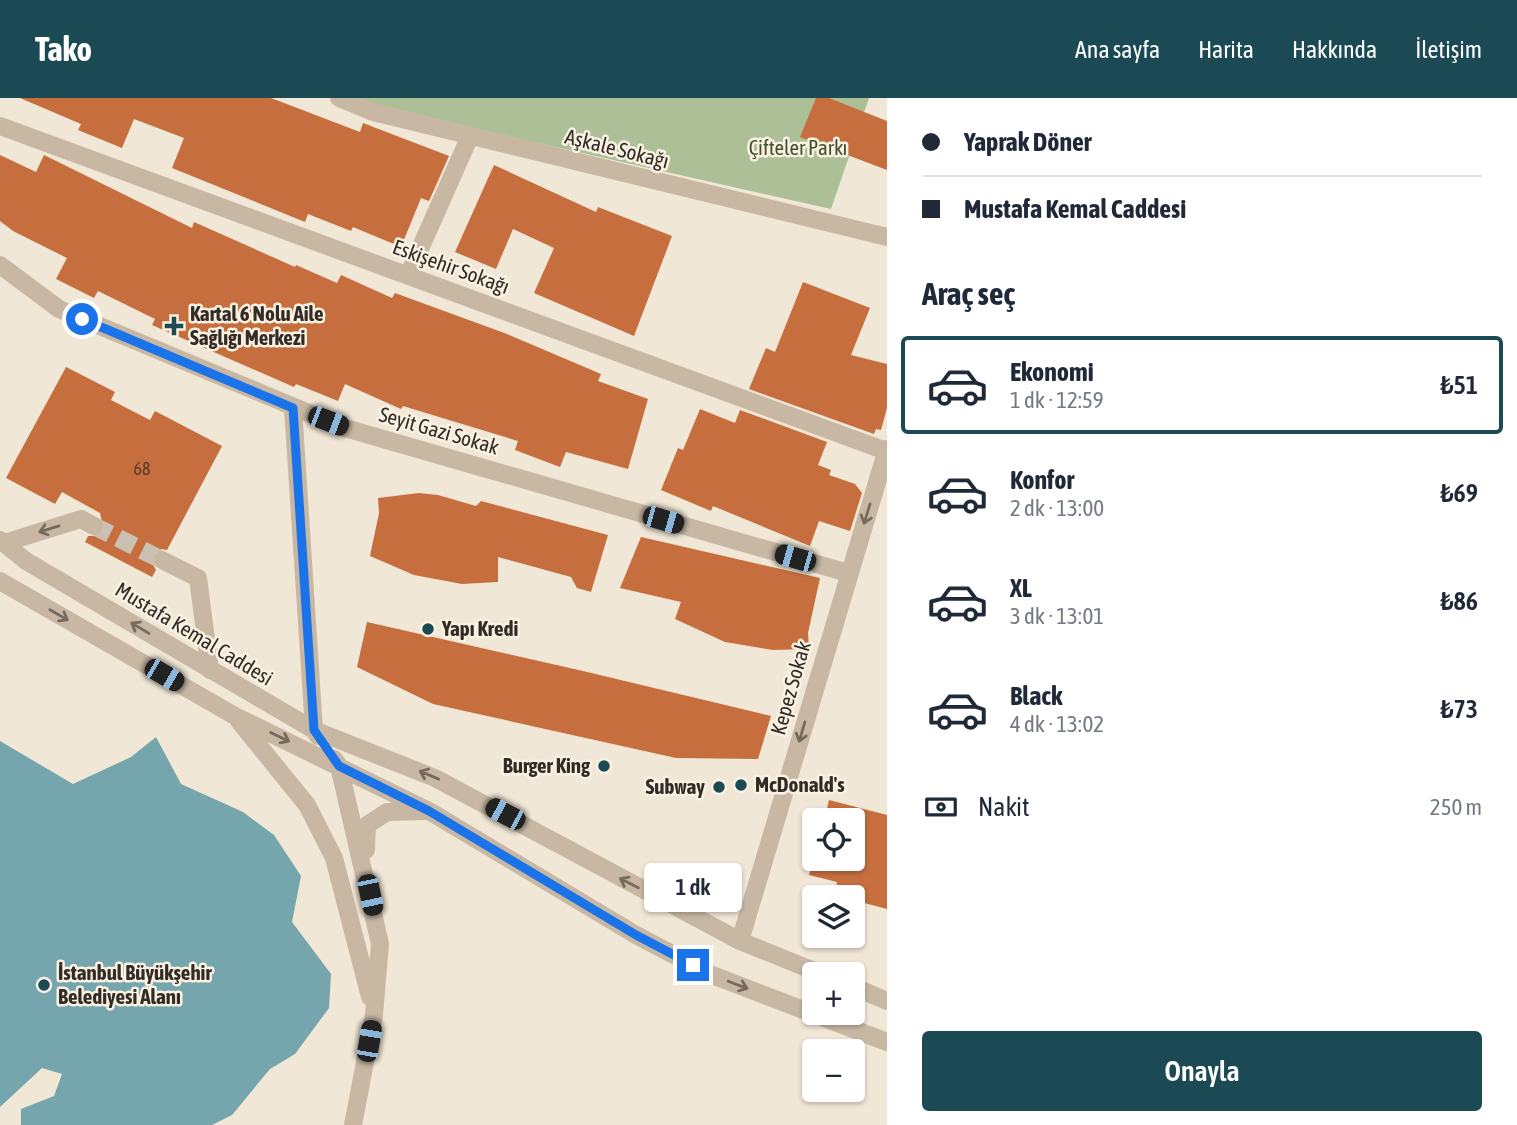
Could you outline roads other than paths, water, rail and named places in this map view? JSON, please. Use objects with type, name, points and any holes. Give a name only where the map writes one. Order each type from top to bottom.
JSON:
[{"type":"street","name":"Aşkale Sokağı","points":[[339,98],[373,112],[887,237]]},
{"type":"street","name":"Eskişehir Sokağı","points":[[0,126],[887,450]]},
{"type":"street","points":[[408,275],[470,136]]},
{"type":"street","name":"Seyit Gazi Sokak","points":[[0,265],[58,309],[345,428],[848,573]]},
{"type":"street","points":[[293,408],[314,730],[339,766],[380,944],[374,1015],[353,1125]]},
{"type":"street","name":"Kepez Sokak","points":[[740,941],[887,450]]},
{"type":"street","points":[[2,542],[81,519],[94,526]]},
{"type":"street","name":"Mustafa Kemal Caddesi","points":[[2,542],[26,561],[314,730],[436,778],[740,941],[802,966]]},
{"type":"street","points":[[162,560],[198,578],[210,670]]},
{"type":"street","points":[[0,581],[235,716],[429,811],[636,935],[712,975],[887,1042]]},
{"type":"street","points":[[235,716],[307,805],[334,858],[354,923],[374,1015]]},
{"type":"street","points":[[365,871],[367,825],[387,812],[429,811]]},
{"type":"street","points":[[865,991],[887,1000]]},
{"type":"water","points":[[156,737],[181,784],[243,812],[274,835],[301,876],[292,922],[331,974],[329,1008],[295,1054],[270,1069],[232,1115],[212,1125],[21,1125],[21,1109],[54,1096],[62,1074],[42,1068],[0,1107],[0,741],[73,784],[131,757]]},
{"type":"tunnel","points":[[94,526],[162,560]]},
{"type":"place","name":"Kartal 6 Nolu Aile Sağlığı Merkezi","points":[[174,326]]},
{"type":"place","name":"Yapı Kredi","points":[[428,629]]},
{"type":"place","name":"Burger King","points":[[604,766]]},
{"type":"place","name":"McDonald's","points":[[741,785]]},
{"type":"place","name":"Subway","points":[[719,787]]},
{"type":"place","name":"İstanbul Büyükşehir Belediyesi Alanı","points":[[44,985]]},
{"type":"park label","name":"Çifteler Parkı","points":[[798,148]]}]
